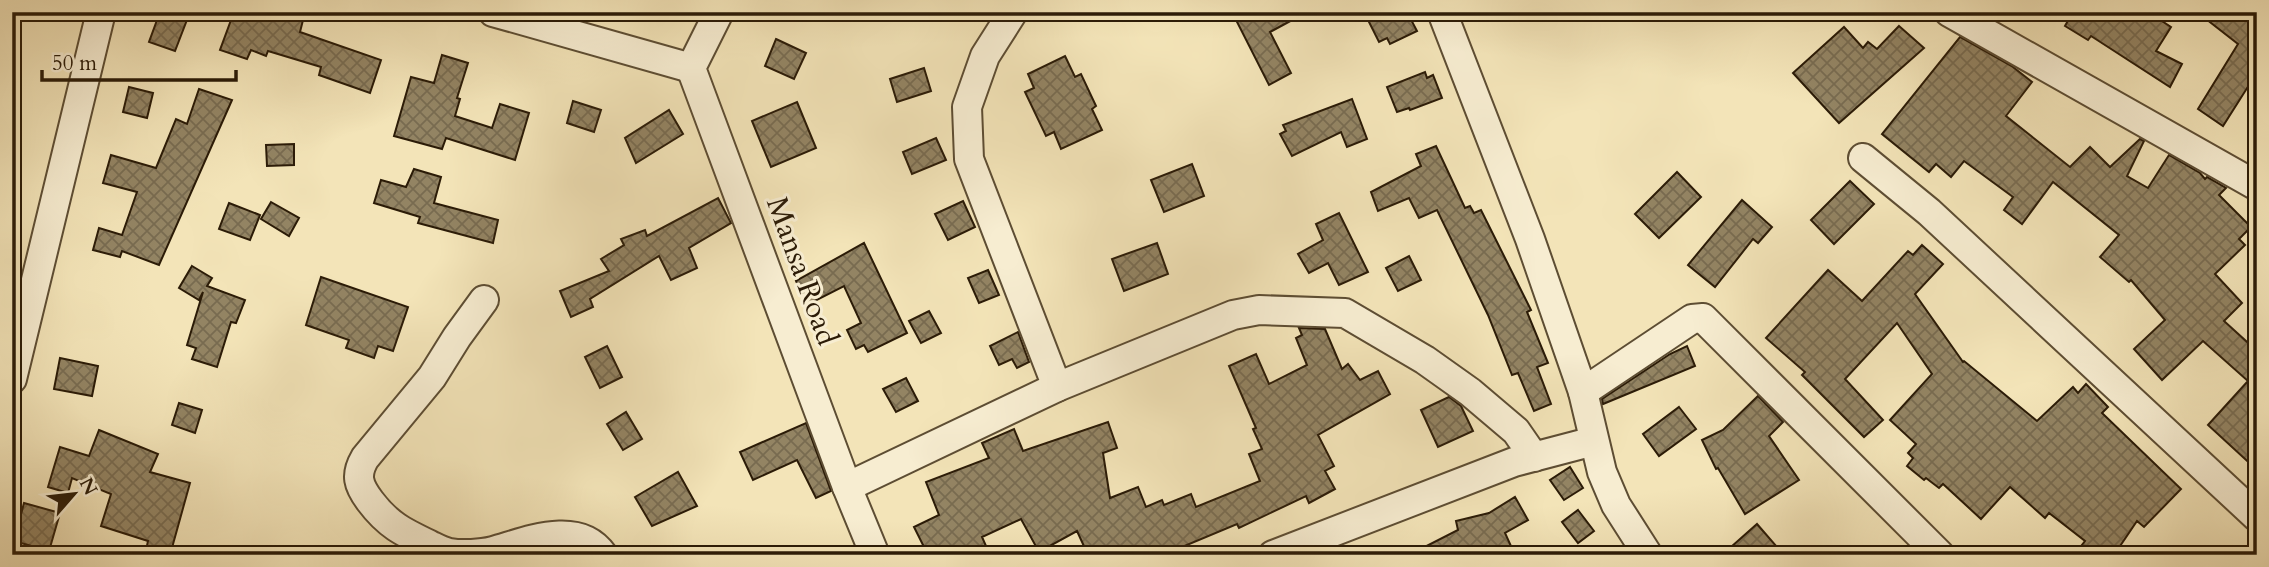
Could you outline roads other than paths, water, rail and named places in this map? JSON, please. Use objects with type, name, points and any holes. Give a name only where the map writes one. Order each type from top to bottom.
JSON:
[{"type":"street","points":[[12,379],[101,12]]},
{"type":"street","points":[[508,14],[691,68],[719,12]]},
{"type":"street","points":[[1013,12],[985,55],[967,107],[969,159],[1058,387]]},
{"type":"street","points":[[1442,12],[1530,239],[1583,392],[1602,472],[1616,505],[1648,555]]},
{"type":"street","points":[[1949,12],[2255,182]]},
{"type":"street","name":"Mansa Road","points":[[691,68],[847,487],[875,555]]},
{"type":"street","points":[[1863,158],[1928,212],[2257,517]]},
{"type":"street","points":[[484,300],[432,377],[365,457],[358,470],[358,481],[383,518],[397,530],[448,553],[489,552],[528,540],[561,535],[582,538],[598,547],[603,555]]},
{"type":"street","points":[[847,487],[1058,387],[1233,315],[1259,310],[1345,313],[1425,360],[1470,392],[1516,431],[1534,457]]},
{"type":"street","points":[[1583,392],[1692,319],[1703,318],[1940,555]]},
{"type":"street","points":[[1273,555],[1514,462],[1594,441]]}]
